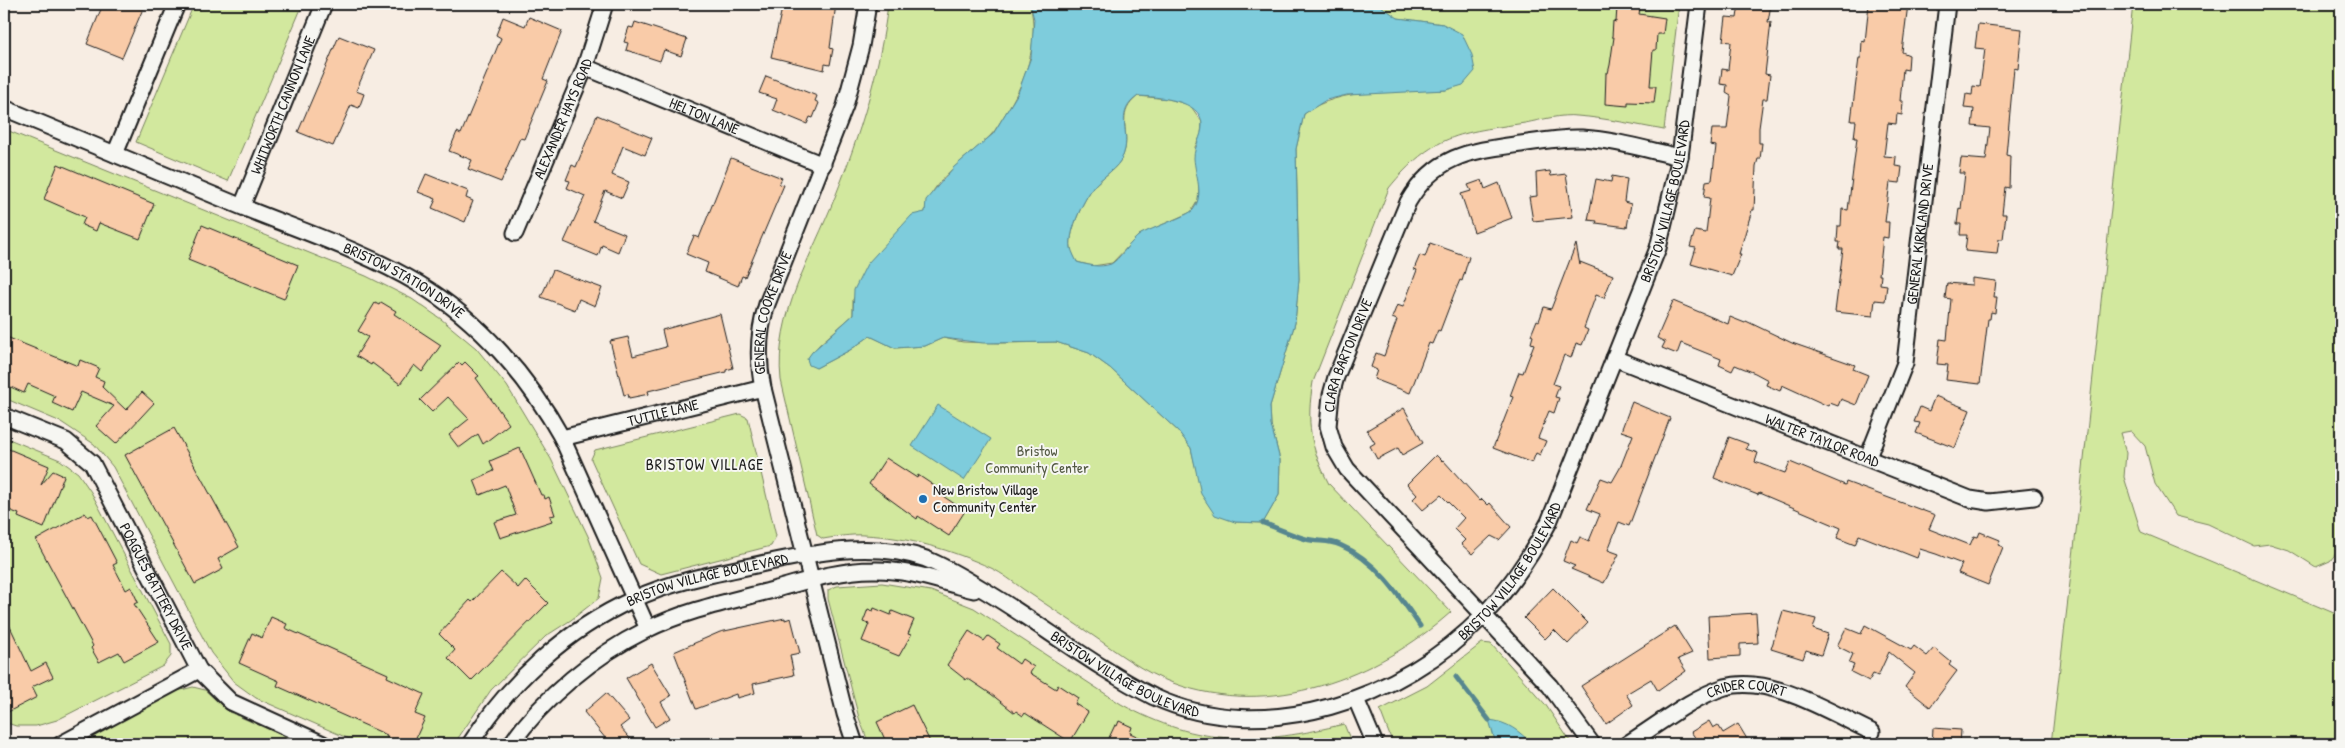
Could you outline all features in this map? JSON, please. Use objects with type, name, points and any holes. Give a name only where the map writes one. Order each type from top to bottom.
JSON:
[{"type":"street","points":[[115,154],[177,4]]},
{"type":"street","name":"WHITWORTH CANNON LANE","points":[[242,206],[324,4]]},
{"type":"street","name":"ALEXANDER HAYS ROAD","points":[[515,232],[585,67],[605,4]]},
{"type":"street","name":"GENERAL COOKE DRIVE","points":[[855,744],[845,714],[811,580],[764,388],[759,355],[762,319],[822,165],[855,72],[868,4]]},
{"type":"street","name":"BRISTOW VILLAGE BOULEVARD","points":[[470,744],[509,690],[540,659],[579,630],[635,599],[720,572],[805,555],[847,550],[895,552],[924,558],[955,573],[992,595],[1132,685],[1173,706],[1222,719],[1249,720],[1299,715],[1356,699],[1394,682],[1423,666],[1448,647],[1484,614],[1530,558],[1550,522],[1658,248],[1680,157],[1699,4]]},
{"type":"street","name":"GENERAL KIRKLAND DRIVE","points":[[1868,457],[1905,363],[1947,4]]},
{"type":"street","name":"HELTON LANE","points":[[585,67],[822,165]]},
{"type":"street","name":"BRISTOW STATION DRIVE","points":[[4,108],[361,255],[419,284],[444,302],[501,352],[528,382],[546,410],[562,438],[648,629]]},
{"type":"street","name":"CLARA BARTON DRIVE","points":[[1592,744],[1550,686],[1484,614],[1355,480],[1340,459],[1328,426],[1328,412],[1336,377],[1408,202],[1417,186],[1434,169],[1455,158],[1479,150],[1552,139],[1583,138],[1680,157]]},
{"type":"street","name":"WALTER TAYLOR ROAD","points":[[1614,358],[1979,501],[1989,502],[2034,497]]},
{"type":"street","name":"TUTTLE LANE","points":[[562,438],[764,388]]},
{"type":"street","name":"POAGUES BATTERY DRIVE","points":[[4,416],[66,441],[92,463],[199,670],[231,702],[323,744]]},
{"type":"street","name":"BRISTOW VILLAGE BOULEVARD","points":[[511,744],[565,686],[605,654],[648,629],[693,612],[811,580],[852,571],[894,570],[992,595]]},
{"type":"street","points":[[61,744],[199,670]]},
{"type":"street","name":"CRIDER COURT","points":[[1627,744],[1712,692],[1744,684],[1776,688],[1872,732]]},
{"type":"street","points":[[1356,699],[1375,744]]},
{"type":"green space","points":[[194,4],[303,4],[228,181],[136,142]]},
{"type":"green space","name":"Bristow Community Center","points":[[888,4],[1030,4],[1033,34],[1029,63],[1012,103],[995,131],[942,180],[928,201],[925,212],[853,299],[853,315],[819,345],[807,359],[816,368],[850,350],[870,336],[895,348],[925,346],[943,338],[963,342],[1056,342],[1089,353],[1110,368],[1178,431],[1191,448],[1196,469],[1235,522],[1263,523],[1279,495],[1280,460],[1271,425],[1270,406],[1295,323],[1299,279],[1296,149],[1304,114],[1318,105],[1353,95],[1372,92],[1446,90],[1443,24],[1397,18],[1378,4],[1679,4],[1664,130],[1599,118],[1558,117],[1482,130],[1449,139],[1434,146],[1405,170],[1389,188],[1313,382],[1310,410],[1311,434],[1318,458],[1329,484],[1451,612],[1422,635],[1390,656],[1356,673],[1321,686],[1284,694],[1247,696],[1210,693],[1173,683],[1141,668],[1003,575],[976,561],[945,550],[897,538],[859,535],[823,539],[817,535],[781,380],[780,356],[783,332],[797,286],[835,197],[861,126],[880,54]]},
{"type":"green space","points":[[2133,4],[2341,4],[2341,547],[2330,561],[2316,567],[2289,550],[2270,544],[2254,546],[2208,524],[2176,516],[2155,484],[2145,446],[2131,431],[2120,433],[2126,453],[2124,477],[2141,532],[2341,616],[2341,744],[2051,744],[2079,506]]},
{"type":"green space","points":[[1138,96],[1168,99],[1190,105],[1202,122],[1201,135],[1195,147],[1199,186],[1198,200],[1191,212],[1139,235],[1112,263],[1093,266],[1077,262],[1071,248],[1075,223],[1082,205],[1092,189],[1121,160],[1126,141],[1125,115],[1131,102]]},
{"type":"green space","points":[[4,129],[366,276],[412,299],[441,319],[476,348],[507,386],[551,459],[588,536],[603,578],[599,598],[571,620],[546,636],[491,690],[454,744],[361,744],[256,698],[234,682],[211,653],[113,467],[94,444],[61,422],[4,398]]},
{"type":"green space","points":[[740,414],[748,418],[776,536],[771,546],[661,574],[639,564],[591,459],[595,450]]},
{"type":"green space","points":[[4,437],[60,460],[78,473],[91,492],[171,644],[171,656],[163,666],[57,720],[36,726],[16,726],[4,722]]},
{"type":"green space","points":[[882,583],[931,591],[974,608],[1121,704],[1177,728],[1204,735],[1230,738],[1257,738],[1285,736],[1344,724],[1352,744],[869,744],[859,718],[828,599],[828,590],[837,586]]},
{"type":"green space","points":[[1482,643],[1491,644],[1545,704],[1572,744],[1393,744],[1380,710],[1427,686]]},
{"type":"green space","points":[[193,687],[205,690],[229,712],[302,744],[75,744],[177,691]]},
{"type":"water","points":[[1030,4],[1378,4],[1398,18],[1443,24],[1462,34],[1472,55],[1475,71],[1463,85],[1446,90],[1347,95],[1326,100],[1304,114],[1296,149],[1299,279],[1295,323],[1270,406],[1271,425],[1280,460],[1279,495],[1263,523],[1235,522],[1215,515],[1201,494],[1191,448],[1178,431],[1110,368],[1089,353],[1056,342],[983,343],[943,338],[925,346],[895,348],[870,336],[850,350],[816,368],[809,365],[807,359],[812,352],[853,315],[854,290],[867,264],[912,215],[925,212],[926,200],[954,167],[993,134],[1018,93],[1031,57],[1034,19]],"holes":[[[1138,96],[1177,101],[1195,110],[1200,116],[1202,129],[1194,158],[1199,191],[1197,204],[1190,212],[1141,234],[1111,264],[1098,266],[1077,262],[1071,250],[1071,241],[1078,214],[1092,189],[1121,160],[1126,141],[1125,114],[1131,102]]]},
{"type":"water","points":[[938,405],[991,439],[964,480],[912,446]]},
{"type":"water","points":[[1489,720],[1513,728],[1532,744],[1496,744]]},
{"type":"building","points":[[103,4],[145,4],[122,58],[87,44]]},
{"type":"building","points":[[783,4],[836,4],[830,48],[833,49],[830,65],[825,64],[824,70],[771,57]]},
{"type":"building","points":[[1739,4],[1771,4],[1768,22],[1771,22],[1765,74],[1770,75],[1767,99],[1763,99],[1759,128],[1759,143],[1762,143],[1760,159],[1758,159],[1756,166],[1754,210],[1752,210],[1739,254],[1741,254],[1732,276],[1691,264],[1696,248],[1690,247],[1695,231],[1706,233],[1710,198],[1704,197],[1706,181],[1712,180],[1716,146],[1710,145],[1712,129],[1727,129],[1731,96],[1726,93],[1727,85],[1720,84],[1722,69],[1728,70],[1731,42],[1723,41],[1726,17],[1737,18]]},
{"type":"building","points":[[1869,4],[1908,4],[1902,52],[1909,55],[1908,70],[1903,69],[1900,101],[1903,101],[1902,115],[1897,114],[1896,124],[1888,123],[1884,156],[1896,157],[1895,166],[1902,167],[1900,183],[1890,182],[1885,222],[1889,222],[1888,238],[1883,237],[1879,275],[1881,275],[1880,284],[1887,285],[1885,301],[1875,300],[1873,316],[1835,312],[1843,249],[1839,249],[1840,242],[1837,242],[1838,226],[1841,226],[1842,209],[1848,210],[1857,138],[1854,138],[1856,121],[1851,121],[1862,41],[1865,42]]},
{"type":"building","points":[[1617,7],[1640,9],[1639,14],[1665,18],[1663,34],[1657,34],[1656,50],[1653,50],[1650,86],[1656,86],[1654,103],[1628,102],[1628,106],[1605,104],[1606,73],[1608,73],[1610,65],[1614,37],[1612,37],[1613,21],[1616,22]]},
{"type":"building","points":[[503,17],[525,26],[529,17],[562,31],[543,79],[548,81],[524,139],[520,138],[501,182],[468,169],[472,160],[449,151],[457,132],[461,134],[501,38],[496,35]]},
{"type":"building","points":[[635,22],[687,39],[681,56],[664,50],[660,61],[626,50],[628,43],[624,42],[629,27],[633,28]]},
{"type":"building","points":[[1978,24],[2022,29],[2018,69],[2014,68],[2006,155],[2010,156],[2009,188],[2005,187],[2002,214],[2006,214],[2003,239],[1999,239],[1997,254],[1965,251],[1967,235],[1960,235],[1961,224],[1957,224],[1959,208],[1961,209],[1965,173],[1959,173],[1961,158],[1986,160],[1990,128],[1972,126],[1974,109],[1964,108],[1966,94],[1972,95],[1973,86],[1980,87],[1985,49],[1975,48]]},
{"type":"building","points":[[339,36],[374,50],[356,91],[364,94],[359,108],[351,105],[333,146],[298,132]]},
{"type":"building","points":[[766,76],[817,96],[815,101],[819,103],[813,118],[810,117],[807,124],[773,110],[777,99],[759,93]]},
{"type":"building","points":[[597,115],[652,138],[645,155],[623,146],[612,175],[629,182],[622,198],[605,191],[593,221],[625,234],[618,252],[602,245],[598,256],[564,242],[585,196],[567,188],[570,181],[566,180],[572,165],[576,167]]},
{"type":"building","points":[[731,158],[782,178],[779,184],[784,185],[745,277],[742,276],[738,286],[705,272],[708,263],[686,254],[694,236],[699,238]]},
{"type":"building","points":[[58,164],[154,204],[140,239],[99,223],[96,231],[82,225],[85,217],[44,199]]},
{"type":"building","points":[[1550,171],[1551,176],[1566,174],[1573,217],[1533,221],[1529,197],[1537,196],[1536,173]]},
{"type":"building","points":[[426,174],[468,191],[466,198],[473,201],[465,222],[432,208],[436,199],[418,192]]},
{"type":"building","points":[[1612,176],[1627,179],[1624,202],[1631,204],[1627,227],[1596,223],[1597,221],[1588,220],[1596,179],[1611,182]]},
{"type":"building","points":[[1482,180],[1485,189],[1499,183],[1512,218],[1474,232],[1461,194],[1471,191],[1468,185]]},
{"type":"building","points":[[202,225],[298,265],[284,299],[188,260]]},
{"type":"building","points":[[1430,243],[1469,257],[1462,281],[1460,280],[1440,331],[1438,330],[1432,344],[1429,343],[1410,393],[1374,379],[1377,370],[1371,367],[1376,353],[1384,356],[1397,320],[1392,318],[1397,305],[1403,307],[1417,270],[1414,269],[1420,255],[1425,257]]},
{"type":"building","points":[[1576,244],[1580,265],[1580,262],[1613,275],[1604,298],[1596,295],[1584,328],[1588,330],[1582,345],[1576,343],[1571,358],[1564,355],[1553,384],[1559,386],[1555,397],[1559,398],[1554,413],[1549,411],[1538,438],[1546,441],[1540,455],[1536,453],[1532,463],[1493,448],[1513,397],[1510,396],[1519,372],[1523,373],[1534,344],[1531,343],[1533,336],[1531,335],[1537,320],[1539,321],[1544,307],[1551,309]]},
{"type":"building","points":[[553,270],[602,288],[595,306],[579,299],[575,310],[541,297]]},
{"type":"building","points":[[1972,278],[1996,281],[1995,313],[1991,312],[1990,319],[1988,319],[1980,384],[1946,380],[1948,365],[1937,364],[1940,339],[1947,340],[1951,299],[1945,298],[1947,283],[1972,285]]},
{"type":"building","points":[[1673,301],[1728,324],[1730,317],[1745,323],[1746,321],[1792,343],[1855,365],[1853,369],[1868,375],[1856,405],[1841,399],[1838,406],[1830,403],[1828,406],[1782,385],[1780,391],[1766,385],[1768,380],[1755,373],[1735,365],[1732,371],[1719,365],[1721,359],[1681,343],[1677,354],[1662,348],[1665,342],[1657,338]]},
{"type":"building","points":[[381,302],[396,311],[394,314],[441,345],[422,372],[414,365],[400,384],[372,363],[371,365],[356,356],[368,337],[358,331],[375,303],[379,305]]},
{"type":"building","points":[[720,314],[733,368],[726,370],[726,372],[648,391],[649,394],[629,398],[628,394],[624,395],[610,341],[628,337],[633,356],[666,347],[662,330]]},
{"type":"building","points":[[4,336],[78,366],[80,360],[99,368],[95,377],[104,381],[102,387],[126,410],[142,392],[154,403],[116,444],[96,426],[114,406],[81,392],[72,412],[52,403],[55,396],[28,384],[24,393],[4,384]]},
{"type":"building","points":[[459,362],[462,365],[465,362],[479,376],[476,378],[509,424],[483,444],[478,434],[459,448],[449,435],[469,419],[448,397],[432,412],[420,400]]},
{"type":"building","points":[[1935,396],[1970,410],[1955,448],[1916,433],[1920,423],[1914,422],[1920,407],[1929,411]]},
{"type":"building","points":[[1632,402],[1670,418],[1629,526],[1619,522],[1608,550],[1619,554],[1604,583],[1571,569],[1575,566],[1563,561],[1571,540],[1577,543],[1580,537],[1589,541],[1600,514],[1587,509],[1601,478],[1612,482],[1620,468],[1633,435],[1621,431]]},
{"type":"building","points":[[1404,408],[1423,443],[1402,455],[1398,448],[1377,459],[1370,446],[1375,443],[1367,430]]},
{"type":"building","points":[[174,428],[239,547],[218,559],[223,569],[195,584],[125,455]]},
{"type":"building","points":[[1729,437],[1748,444],[1746,449],[1758,453],[1755,462],[1785,473],[1790,462],[1845,485],[1846,482],[1935,515],[1929,529],[1970,545],[1974,536],[1978,537],[1980,532],[2000,540],[1998,545],[2003,547],[1988,585],[1958,573],[1962,564],[1920,549],[1917,558],[1859,535],[1855,545],[1837,538],[1841,528],[1759,493],[1758,495],[1714,478]]},
{"type":"building","points":[[4,447],[49,466],[41,485],[53,471],[64,476],[44,528],[18,517],[19,514],[4,508]]},
{"type":"building","points":[[520,448],[541,495],[544,495],[545,499],[549,497],[555,515],[550,516],[552,521],[500,538],[494,522],[516,515],[505,485],[480,495],[474,480],[494,471],[490,461]]},
{"type":"building","points":[[1436,455],[1443,460],[1480,501],[1482,499],[1488,505],[1490,503],[1511,527],[1499,540],[1491,536],[1472,554],[1461,544],[1465,540],[1454,529],[1464,518],[1441,495],[1423,510],[1413,499],[1417,495],[1407,484]]},
{"type":"building","name":"New Bristow Village Community Center","points":[[886,458],[917,478],[918,475],[936,487],[934,490],[965,511],[949,536],[918,516],[917,519],[869,484]]},
{"type":"building","points":[[85,513],[88,517],[92,515],[117,563],[113,565],[126,590],[131,587],[138,602],[134,604],[159,642],[124,661],[119,652],[99,662],[91,648],[93,646],[36,540]]},
{"type":"building","points":[[501,572],[518,588],[525,580],[548,603],[471,681],[448,658],[455,650],[439,634],[470,600],[472,602]]},
{"type":"building","points":[[1553,588],[1588,623],[1568,644],[1554,630],[1545,639],[1524,618]]},
{"type":"building","points":[[874,608],[891,615],[892,611],[914,620],[908,634],[911,635],[899,656],[862,641],[869,624],[863,622],[868,609],[873,611]]},
{"type":"building","points":[[1783,611],[1816,619],[1813,629],[1828,634],[1821,655],[1806,650],[1803,659],[1771,649]]},
{"type":"building","points":[[1756,613],[1758,643],[1740,644],[1740,656],[1710,658],[1708,616]]},
{"type":"building","points":[[4,614],[31,671],[46,663],[53,677],[32,687],[37,697],[4,714]]},
{"type":"building","points":[[271,617],[287,624],[285,628],[388,674],[387,677],[424,694],[415,714],[425,718],[413,744],[402,744],[386,737],[387,735],[277,686],[279,681],[239,663],[252,633],[262,638]]},
{"type":"building","points":[[785,618],[785,620],[791,618],[800,653],[790,655],[794,675],[753,684],[755,693],[737,698],[736,694],[696,709],[674,652],[720,632]]},
{"type":"building","points":[[1865,625],[1911,650],[1914,646],[1927,656],[1934,648],[1951,662],[1949,665],[1957,671],[1930,707],[1905,687],[1915,673],[1889,652],[1878,676],[1873,674],[1869,681],[1851,672],[1854,665],[1849,663],[1853,654],[1837,646],[1846,628],[1861,634]]},
{"type":"building","points":[[1675,626],[1692,653],[1678,659],[1686,671],[1658,691],[1651,679],[1626,694],[1633,705],[1606,724],[1581,686]]},
{"type":"building","points":[[969,631],[984,641],[988,636],[1000,644],[997,648],[1019,664],[1022,659],[1034,667],[1030,673],[1056,689],[1058,685],[1078,698],[1075,704],[1088,712],[1070,742],[1025,713],[1023,716],[1016,711],[1015,713],[991,694],[967,678],[966,680],[947,665]]},
{"type":"building","points":[[651,663],[671,696],[661,702],[670,718],[655,727],[626,678]]},
{"type":"building","points":[[606,693],[629,720],[620,727],[635,744],[610,744],[584,712]]},
{"type":"building","points":[[912,705],[931,744],[887,744],[877,722]]},
{"type":"building","points":[[1119,721],[1132,727],[1130,733],[1154,744],[1106,744],[1115,725],[1117,726]]},
{"type":"building","points":[[1709,721],[1713,728],[1718,725],[1723,733],[1738,724],[1750,744],[1700,744],[1691,732]]},
{"type":"building","points":[[1933,728],[1961,730],[1960,744],[1932,744]]},
{"type":"waterway","points":[[1263,523],[1295,536],[1336,543],[1353,552],[1376,569],[1386,580],[1420,626]]},
{"type":"waterway","points":[[1456,677],[1489,720]]},
{"type":"place","name":"New Bristow Village Community Center","points":[[923,499]]},
{"type":"district","name":"BRISTOW VILLAGE","points":[[705,464]]}]
